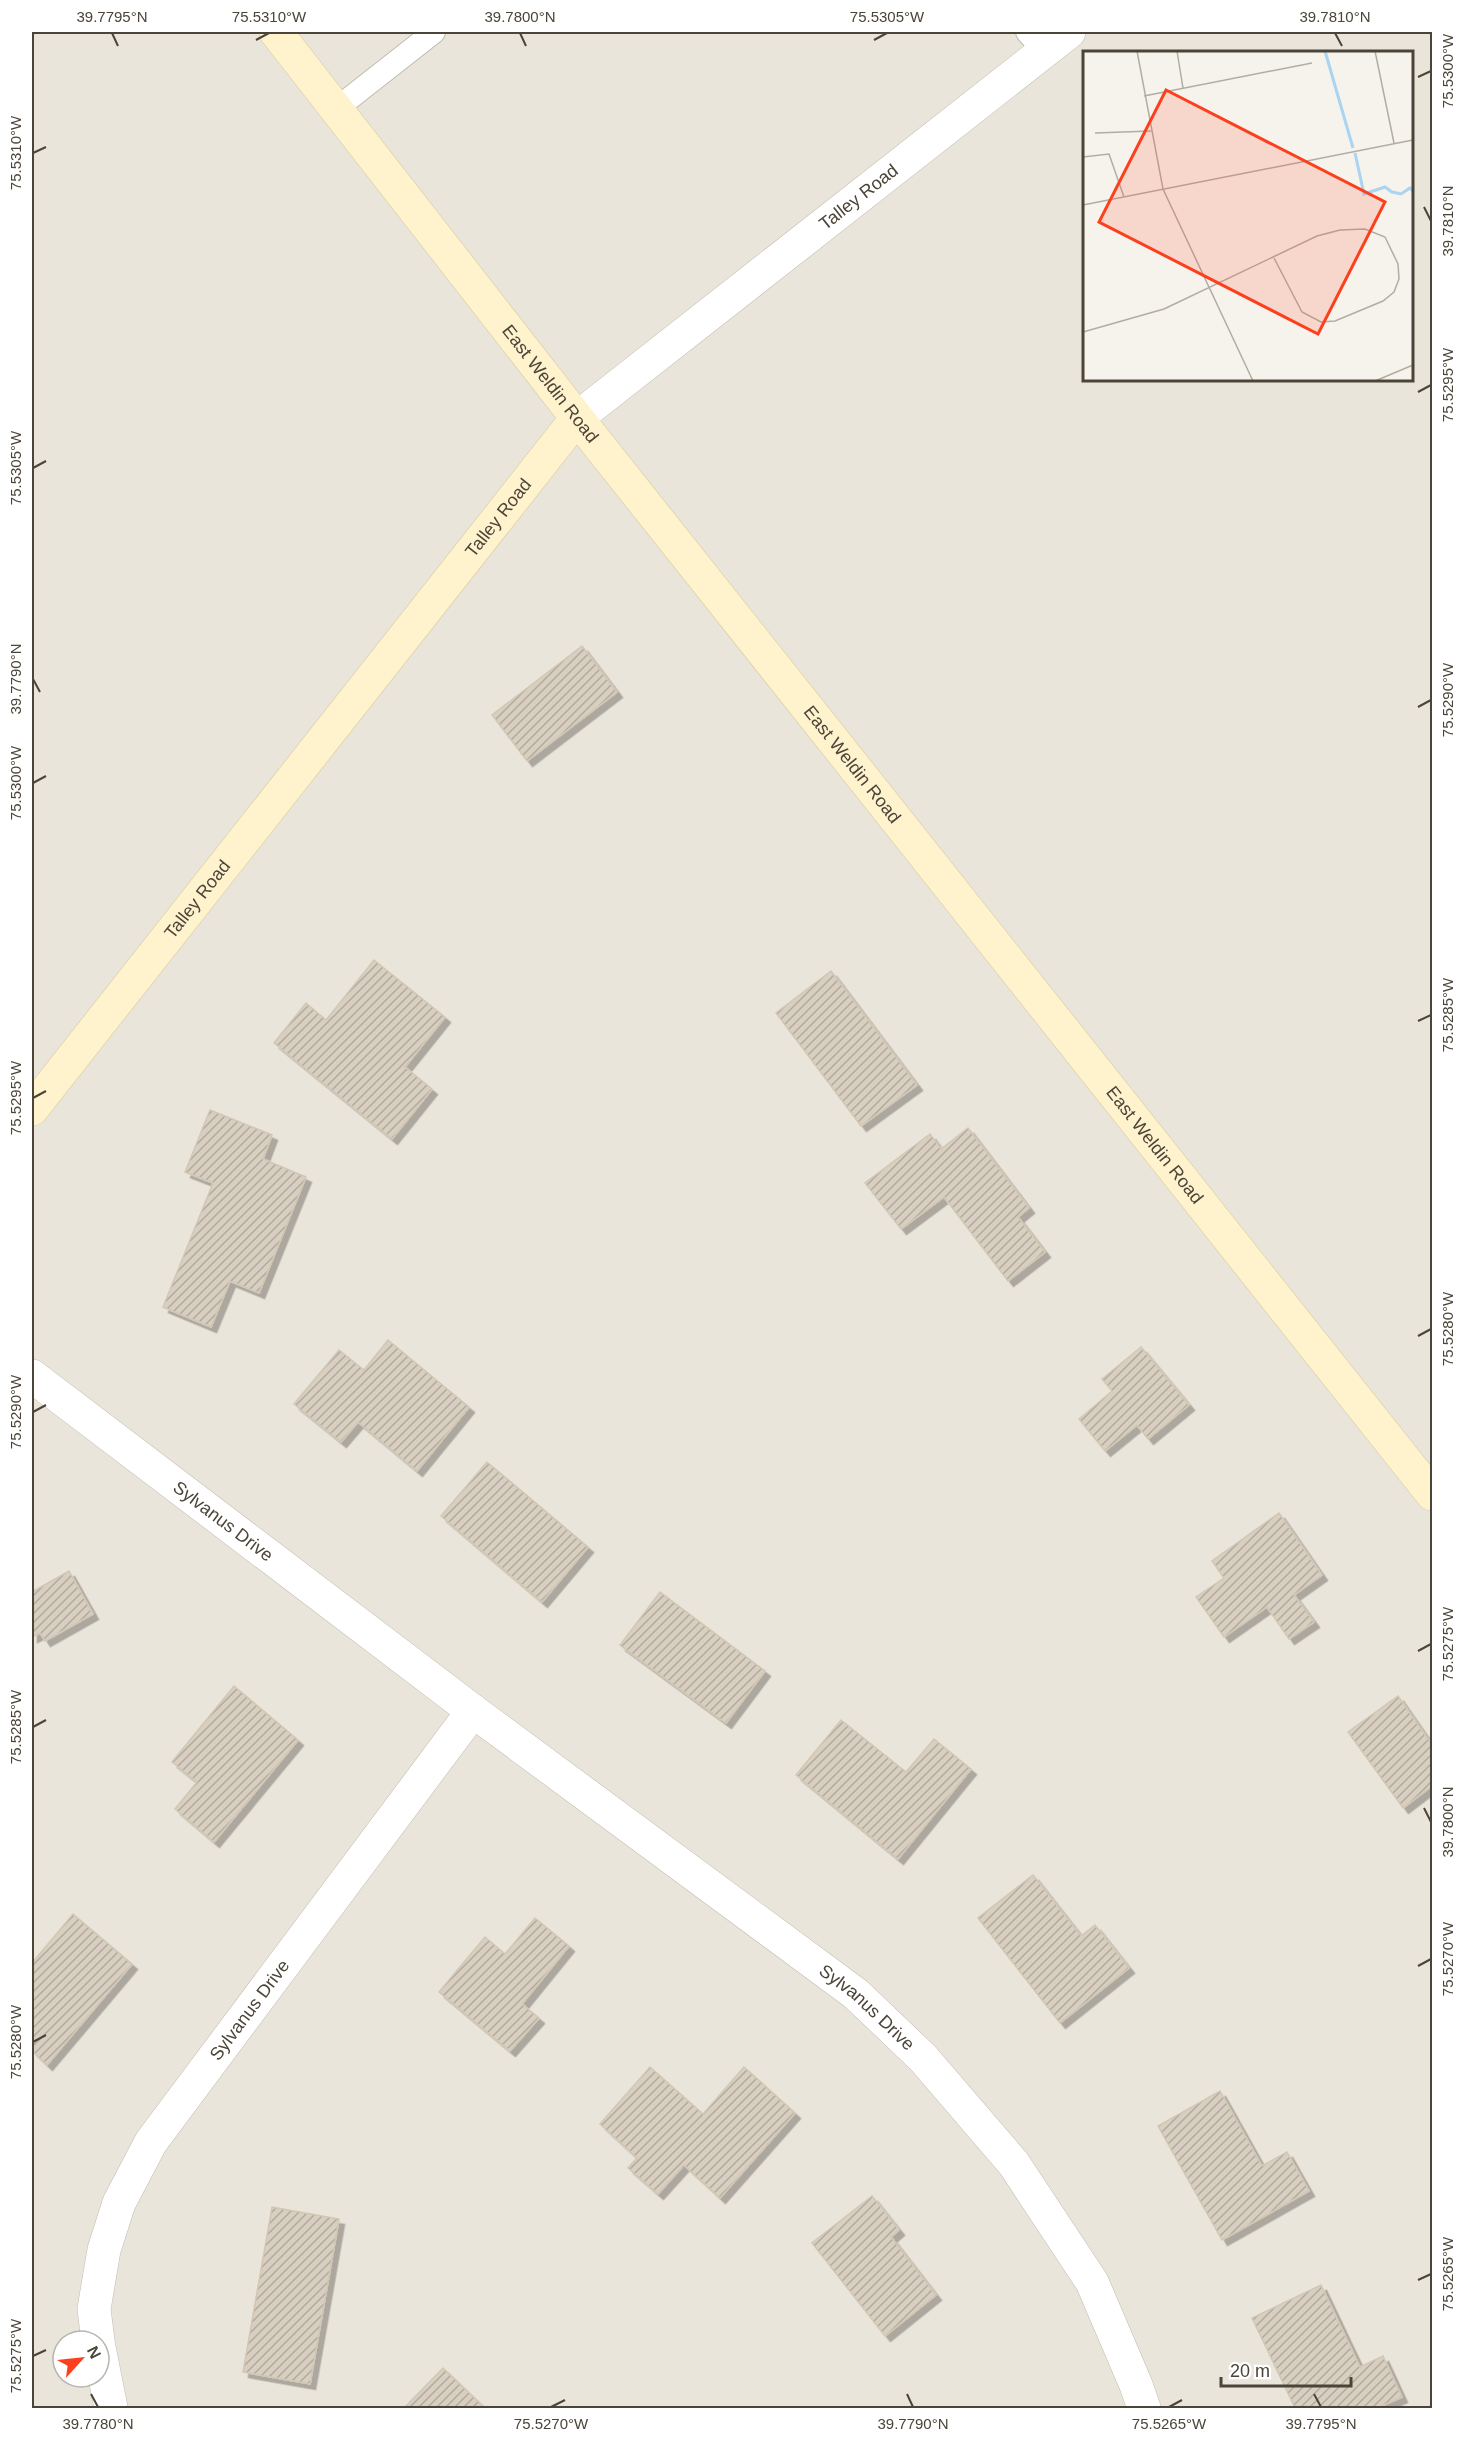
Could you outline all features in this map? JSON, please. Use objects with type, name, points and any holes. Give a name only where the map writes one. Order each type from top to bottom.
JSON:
[{"type":"street","name":"East Weldin Road","points":[[276,32],[577,418],[1432,1494]]},
{"type":"street","name":"Talley Road","points":[[32,1109],[577,418],[1035,41],[1069,32]]},
{"type":"street","name":"Sylvanus Drive","points":[[32,1376],[473,1711],[856,1994],[923,2058],[1014,2164],[1092,2282],[1136,2385],[1143,2409]]},
{"type":"street","name":"Sylvanus Drive","points":[[96,2329],[94,2309],[104,2250],[119,2203],[151,2142],[473,1711]]},
{"type":"street","points":[[107,2389],[111,2409]]},
{"type":"lane","points":[[336,108],[434,32]]},
{"type":"shaded area","points":[[32,32],[1432,32],[1432,2408],[32,2408]]},
{"type":"building","points":[[582,646],[617,692],[527,761],[492,715]]},
{"type":"building","points":[[374,960],[445,1017],[405,1067],[432,1089],[392,1139],[274,1043],[306,1003],[326,1020]]},
{"type":"building","points":[[831,971],[917,1085],[861,1126],[776,1013]]},
{"type":"building","points":[[210,1110],[272,1135],[263,1159],[306,1177],[259,1293],[230,1281],[211,1327],[163,1307],[213,1183],[185,1172]]},
{"type":"building","points":[[968,1128],[1029,1208],[1018,1217],[1045,1252],[1008,1281],[944,1197],[901,1229],[865,1183],[930,1134],[941,1149]]},
{"type":"building","points":[[388,1340],[469,1407],[417,1471],[358,1422],[341,1442],[294,1404],[339,1350],[364,1370]]},
{"type":"building","points":[[1141,1347],[1189,1405],[1148,1439],[1137,1425],[1105,1451],[1079,1419],[1112,1391],[1102,1379]]},
{"type":"building","points":[[487,1462],[588,1547],[542,1602],[441,1516]]},
{"type":"building","points":[[1279,1513],[1322,1575],[1294,1595],[1314,1622],[1289,1639],[1267,1607],[1224,1637],[1196,1597],[1224,1578],[1212,1561]]},
{"type":"building","points":[[69,1571],[93,1614],[45,1641],[40,1633],[32,1637],[32,1592]]},
{"type":"building","points":[[660,1592],[765,1671],[726,1723],[620,1645]]},
{"type":"building","points":[[234,1686],[298,1740],[214,1842],[175,1809],[197,1782],[172,1762]]},
{"type":"building","points":[[1398,1696],[1432,1745],[1432,1786],[1403,1808],[1348,1732]]},
{"type":"building","points":[[841,1720],[906,1772],[934,1739],[971,1769],[898,1859],[796,1775]]},
{"type":"building","points":[[1033,1875],[1081,1936],[1095,1925],[1129,1968],[1060,2023],[978,1918]]},
{"type":"building","points":[[73,1914],[132,1964],[47,2065],[32,2051],[32,1963]]},
{"type":"building","points":[[535,1918],[569,1946],[522,2004],[539,2018],[510,2051],[439,1992],[485,1937],[505,1954]]},
{"type":"building","points":[[650,2067],[703,2114],[744,2067],[795,2113],[720,2198],[684,2165],[658,2194],[628,2168],[637,2158],[600,2124]]},
{"type":"building","points":[[1220,2091],[1262,2166],[1287,2152],[1309,2191],[1222,2240],[1158,2126]]},
{"type":"building","points":[[872,2196],[899,2230],[891,2237],[936,2295],[885,2336],[812,2243]]},
{"type":"building","points":[[272,2207],[339,2219],[310,2384],[243,2372]]},
{"type":"building","points":[[1321,2285],[1360,2367],[1383,2356],[1402,2397],[1377,2408],[1295,2408],[1252,2318]]},
{"type":"building","points":[[443,2368],[485,2408],[404,2408]]}]
